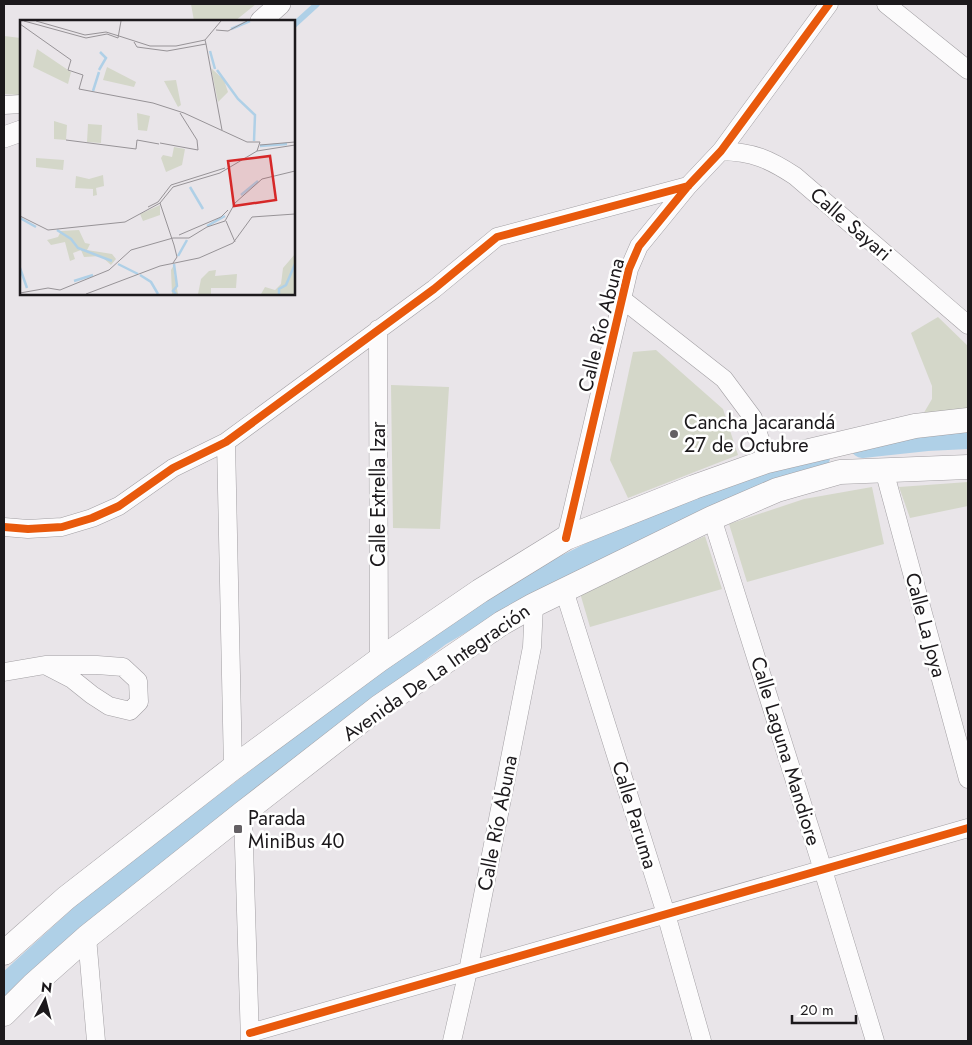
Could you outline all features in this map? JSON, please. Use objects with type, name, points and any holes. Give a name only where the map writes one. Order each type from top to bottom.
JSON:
[{"type":"main road","name":"Avenida De La Integración","points":[[4,953],[66,898],[233,768],[379,660],[480,591],[566,538],[694,487],[766,461],[915,426],[968,420]]},
{"type":"main road","name":"Avenida De La Integración","points":[[4,1014],[33,984],[87,937],[243,813],[379,708],[502,623],[564,590],[712,518],[777,490],[840,472],[968,467]]},
{"type":"street","points":[[262,20],[280,4]]},
{"type":"street","name":"Calle Río Abuna","points":[[566,538],[629,269],[639,246],[688,186],[721,150],[829,4]]},
{"type":"street","points":[[886,4],[968,70]]},
{"type":"street","points":[[4,105],[20,104]]},
{"type":"street","points":[[4,138],[20,131]]},
{"type":"street","name":"Calle Sayari","points":[[721,150],[743,151],[772,161],[795,176],[968,325]]},
{"type":"street","points":[[4,527],[62,527],[92,518],[119,506],[173,468],[226,442],[434,289],[497,238],[688,186]]},
{"type":"street","points":[[622,299],[724,380],[753,418],[766,461]]},
{"type":"street","name":"Calle Extrella Izar","points":[[378,329],[379,660]]},
{"type":"street","points":[[226,442],[233,768]]},
{"type":"street","name":"Calle La Joya","points":[[884,470],[968,779]]},
{"type":"street","name":"Calle Laguna Mandiore","points":[[712,518],[875,1041]]},
{"type":"street","name":"Calle Paruma","points":[[564,590],[666,914],[702,1041]]},
{"type":"street","name":"Calle Río Abuna","points":[[452,1041],[468,971],[532,647],[534,605]]},
{"type":"street","points":[[4,672],[44,665],[123,667],[138,681],[139,702],[130,711],[109,706],[72,679],[44,665]]},
{"type":"street","points":[[243,813],[250,1037],[468,971],[968,828]]},
{"type":"street","points":[[87,937],[96,1041]]},
{"type":"shaded area","points":[[191,4],[256,4],[236,20],[194,20]]},
{"type":"shaded area","points":[[4,36],[20,38],[20,95],[4,94]]},
{"type":"shaded area","points":[[938,317],[968,346],[968,408],[922,416],[932,399],[932,386],[911,333]]},
{"type":"shaded area","points":[[656,350],[723,409],[738,455],[628,498],[610,460],[633,352]]},
{"type":"shaded area","points":[[391,385],[449,387],[440,529],[393,528]]},
{"type":"shaded area","points":[[968,482],[968,506],[910,518],[899,487]]},
{"type":"shaded area","points":[[872,487],[884,544],[747,582],[729,524],[804,499]]},
{"type":"shaded area","points":[[705,536],[722,589],[590,627],[580,593]]},
{"type":"waterway","points":[[295,24],[317,4]]},
{"type":"waterway","points":[[862,447],[968,438]]},
{"type":"waterway","points":[[4,986],[95,903],[290,754],[342,709],[440,635],[513,592],[703,497],[819,458]]},
{"type":"cycle path","points":[[566,538],[629,269],[639,246],[688,186],[721,151],[829,4]]},
{"type":"cycle path","points":[[4,527],[28,529],[62,527],[92,518],[119,506],[173,468],[226,442],[434,289],[497,237],[688,186]]},
{"type":"cycle path","points":[[250,1033],[968,828]]},
{"type":"place","name":"Cancha Jacarandá 27 de Octubre","points":[[674,434]]},
{"type":"place","name":"Parada MiniBus 40","points":[[238,829]]}]
